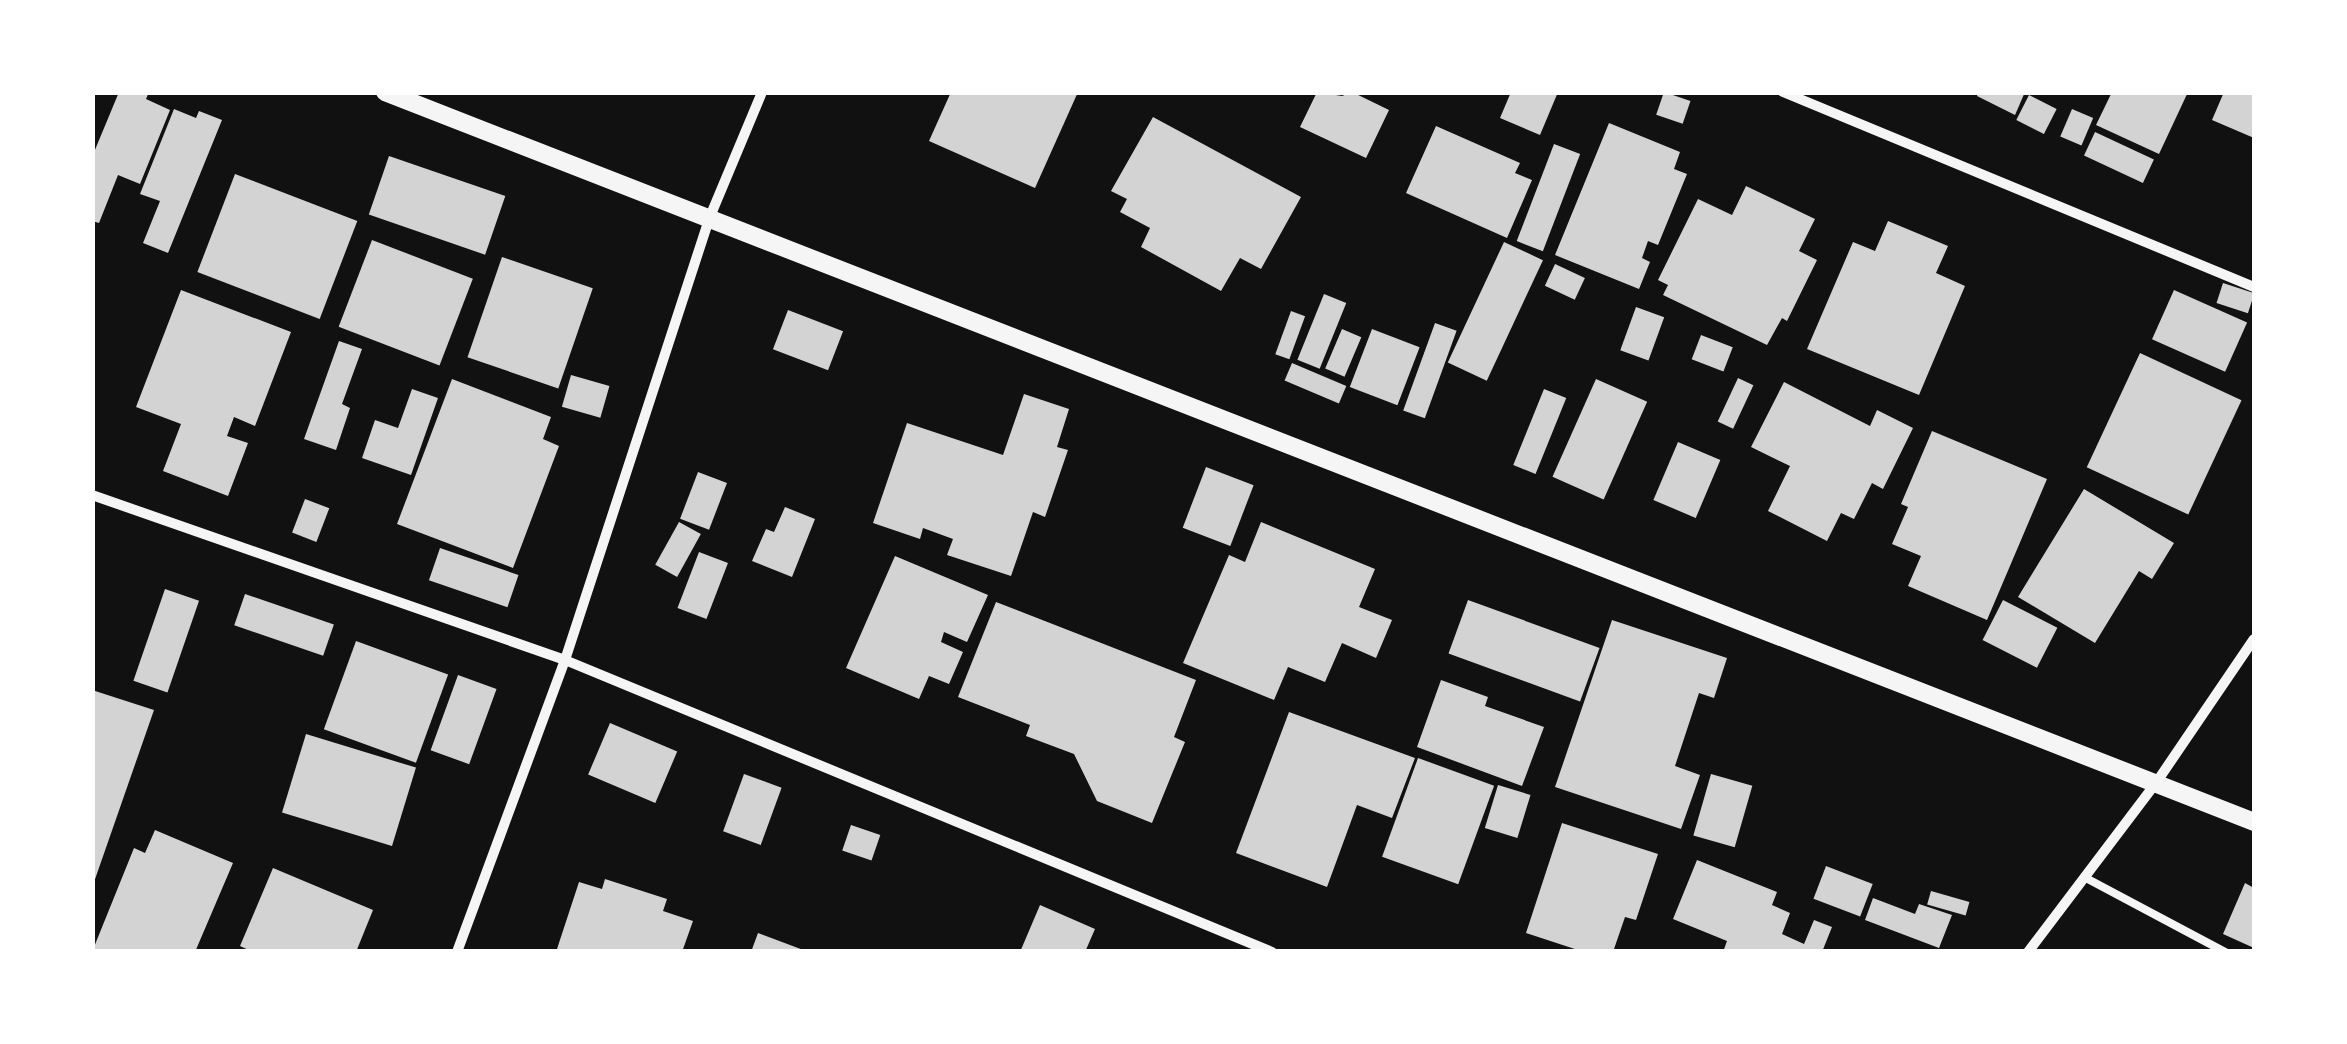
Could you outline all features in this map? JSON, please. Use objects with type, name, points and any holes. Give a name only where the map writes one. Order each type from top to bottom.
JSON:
[{"type":"street","points":[[385,92],[2254,822]]},
{"type":"street","points":[[457,952],[564,660],[710,219],[762,92]]},
{"type":"street","points":[[1783,92],[2254,287]]},
{"type":"street","points":[[92,494],[564,660],[1272,952]]},
{"type":"street","points":[[2028,952],[2156,783],[2254,639]]},
{"type":"lane","points":[[2084,877],[2225,952]]},
{"type":"building","points":[[119,92],[149,92],[146,99],[170,110],[140,184],[118,175],[99,223],[92,221],[92,157]]},
{"type":"building","points":[[951,92],[1078,92],[1035,188],[929,141]]},
{"type":"building","points":[[1317,92],[1342,96],[1352,92],[1389,110],[1366,158],[1300,127]]},
{"type":"building","points":[[1511,92],[1558,92],[1540,135],[1500,118]]},
{"type":"building","points":[[1664,92],[1690,101],[1683,124],[1656,115]]},
{"type":"building","points":[[1978,92],[2025,92],[2015,115],[1977,96]]},
{"type":"building","points":[[2112,92],[2188,92],[2159,154],[2096,125]]},
{"type":"building","points":[[2224,92],[2254,92],[2254,138],[2212,120]]},
{"type":"building","points":[[2029,95],[2057,109],[2044,134],[2016,120]]},
{"type":"building","points":[[174,109],[196,118],[199,111],[222,120],[168,253],[143,243],[160,201],[140,194]]},
{"type":"building","points":[[2072,109],[2093,118],[2081,146],[2060,137]]},
{"type":"building","points":[[1153,117],[1301,197],[1261,269],[1240,258],[1221,291],[1141,247],[1150,228],[1120,212],[1127,199],[1111,191]]},
{"type":"building","points":[[1609,123],[1680,152],[1674,169],[1687,174],[1658,245],[1648,241],[1642,258],[1650,262],[1639,289],[1555,255]]},
{"type":"building","points":[[1436,126],[1520,163],[1515,173],[1532,180],[1507,238],[1406,193]]},
{"type":"building","points":[[2095,132],[2154,159],[2143,183],[2084,156]]},
{"type":"building","points":[[1554,144],[1580,154],[1543,251],[1517,241]]},
{"type":"building","points":[[389,156],[505,196],[485,255],[369,215]]},
{"type":"building","points":[[235,174],[357,221],[320,319],[197,272]]},
{"type":"building","points":[[1746,186],[1815,219],[1799,251],[1817,260],[1787,321],[1782,318],[1767,345],[1663,295],[1668,285],[1658,280],[1698,199],[1732,215]]},
{"type":"building","points":[[1888,221],[1948,246],[1936,273],[1965,286],[1919,395],[1807,349],[1853,242],[1875,251]]},
{"type":"building","points":[[372,240],[473,279],[439,366],[339,327]]},
{"type":"building","points":[[1504,242],[1543,260],[1487,381],[1448,363]]},
{"type":"building","points":[[502,257],[593,288],[558,388],[467,357]]},
{"type":"building","points":[[1555,264],[1585,278],[1575,300],[1545,286]]},
{"type":"building","points":[[2223,283],[2254,293],[2248,313],[2217,303]]},
{"type":"building","points":[[181,290],[291,332],[255,426],[234,417],[227,436],[248,443],[228,496],[163,471],[181,424],[136,407]]},
{"type":"building","points":[[2174,290],[2247,323],[2225,372],[2152,339]]},
{"type":"building","points":[[1324,294],[1346,303],[1320,369],[1297,360]]},
{"type":"building","points":[[1636,307],[1664,317],[1648,360],[1620,350]]},
{"type":"building","points":[[788,310],[843,331],[828,370],[773,349]]},
{"type":"building","points":[[1291,311],[1305,316],[1289,359],[1275,354]]},
{"type":"building","points":[[1435,323],[1457,331],[1425,418],[1403,410]]},
{"type":"building","points":[[1342,329],[1361,337],[1345,377],[1325,369]]},
{"type":"building","points":[[1372,329],[1420,347],[1397,405],[1350,387]]},
{"type":"building","points":[[1701,335],[1733,347],[1723,371],[1692,359]]},
{"type":"building","points":[[339,341],[362,349],[342,404],[350,408],[336,450],[304,439]]},
{"type":"building","points":[[2140,353],[2242,400],[2188,515],[2087,467]]},
{"type":"building","points":[[1292,363],[1346,386],[1339,404],[1285,380]]},
{"type":"building","points":[[571,375],[609,386],[600,418],[562,407]]},
{"type":"building","points":[[1738,378],[1753,385],[1733,429],[1718,422]]},
{"type":"building","points":[[452,379],[551,417],[543,439],[559,446],[513,568],[397,524]]},
{"type":"building","points":[[1596,379],[1647,402],[1604,500],[1552,477]]},
{"type":"building","points":[[1784,382],[1870,426],[1877,410],[1913,428],[1883,489],[1872,483],[1854,519],[1841,513],[1827,541],[1768,511],[1790,466],[1751,447]]},
{"type":"building","points":[[412,389],[438,398],[411,475],[362,458],[375,420],[398,428]]},
{"type":"building","points":[[1544,389],[1566,398],[1536,474],[1513,465]]},
{"type":"building","points":[[1024,394],[1069,409],[1057,447],[1068,450],[1045,517],[1033,512],[1011,576],[947,555],[953,539],[923,528],[920,539],[873,523],[907,423],[1003,455]]},
{"type":"building","points":[[1932,431],[2047,479],[1987,620],[1908,586],[1921,556],[1892,544],[1908,507],[1901,504]]},
{"type":"building","points":[[1678,442],[1720,460],[1696,518],[1653,500]]},
{"type":"building","points":[[1206,467],[1254,485],[1230,546],[1183,528]]},
{"type":"building","points":[[698,472],[727,483],[709,530],[680,519]]},
{"type":"building","points":[[2084,489],[2174,543],[2152,579],[2139,571],[2095,643],[2018,597]]},
{"type":"building","points":[[305,499],[329,508],[316,542],[292,533]]},
{"type":"building","points":[[785,507],[815,519],[792,577],[752,561],[766,529],[774,532]]},
{"type":"building","points":[[679,522],[701,534],[677,577],[655,565]]},
{"type":"building","points":[[1261,522],[1375,569],[1359,607],[1392,620],[1376,658],[1342,643],[1325,682],[1288,667],[1274,700],[1183,663],[1229,555],[1245,562]]},
{"type":"building","points":[[440,548],[518,575],[507,607],[429,580]]},
{"type":"building","points":[[699,552],[728,563],[706,619],[677,608]]},
{"type":"building","points":[[895,556],[988,595],[967,642],[944,632],[941,642],[963,652],[949,684],[929,676],[919,699],[846,668]]},
{"type":"building","points":[[165,589],[199,601],[167,692],[133,681]]},
{"type":"building","points":[[245,594],[334,625],[323,656],[234,625]]},
{"type":"building","points":[[1468,600],[1600,648],[1580,701],[1449,654]]},
{"type":"building","points":[[2003,600],[2057,628],[2037,668],[1983,640]]},
{"type":"building","points":[[996,602],[1196,680],[1174,737],[1185,742],[1152,823],[1097,801],[1074,754],[1026,736],[1030,725],[958,697]]},
{"type":"building","points":[[1612,620],[1727,658],[1714,698],[1699,693],[1675,766],[1700,775],[1681,829],[1555,787]]},
{"type":"building","points":[[356,641],[448,675],[416,763],[324,729]]},
{"type":"building","points":[[458,675],[497,689],[469,764],[431,750]]},
{"type":"building","points":[[1441,680],[1488,697],[1485,706],[1544,727],[1522,786],[1417,747]]},
{"type":"building","points":[[92,690],[154,710],[93,885],[92,885]]},
{"type":"building","points":[[1289,712],[1415,758],[1392,818],[1357,805],[1327,887],[1236,853]]},
{"type":"building","points":[[610,723],[677,752],[655,803],[588,775]]},
{"type":"building","points":[[306,734],[416,768],[392,846],[282,812]]},
{"type":"building","points":[[1418,758],[1494,786],[1458,884],[1382,857]]},
{"type":"building","points":[[744,774],[782,788],[761,845],[723,831]]},
{"type":"building","points":[[1711,774],[1752,786],[1735,847],[1693,836]]},
{"type":"building","points":[[1498,785],[1531,795],[1517,838],[1485,828]]},
{"type":"building","points":[[1562,823],[1658,854],[1636,920],[1625,917],[1613,952],[1584,952],[1526,933]]},
{"type":"building","points":[[851,825],[880,835],[872,861],[842,851]]},
{"type":"building","points":[[155,830],[233,863],[195,952],[92,952],[134,848],[145,853]]},
{"type":"building","points":[[1697,860],[1777,892],[1772,905],[1790,913],[1782,934],[1804,944],[1814,920],[1832,927],[1822,952],[1723,952],[1727,941],[1673,919]]},
{"type":"building","points":[[1826,866],[1873,884],[1860,917],[1813,899]]},
{"type":"building","points":[[273,868],[373,910],[356,952],[253,952],[240,946]]},
{"type":"building","points":[[605,879],[667,899],[663,911],[693,921],[682,952],[556,952],[579,882],[602,889]]},
{"type":"building","points":[[2245,883],[2254,888],[2254,948],[2223,934]]},
{"type":"building","points":[[1931,891],[1969,902],[1966,915],[1927,904]]},
{"type":"building","points":[[1873,898],[1915,914],[1919,904],[1952,915],[1939,948],[1865,920]]},
{"type":"building","points":[[1040,905],[1095,929],[1085,952],[1020,952]]},
{"type":"building","points":[[758,933],[806,951],[806,952],[751,952]]}]
